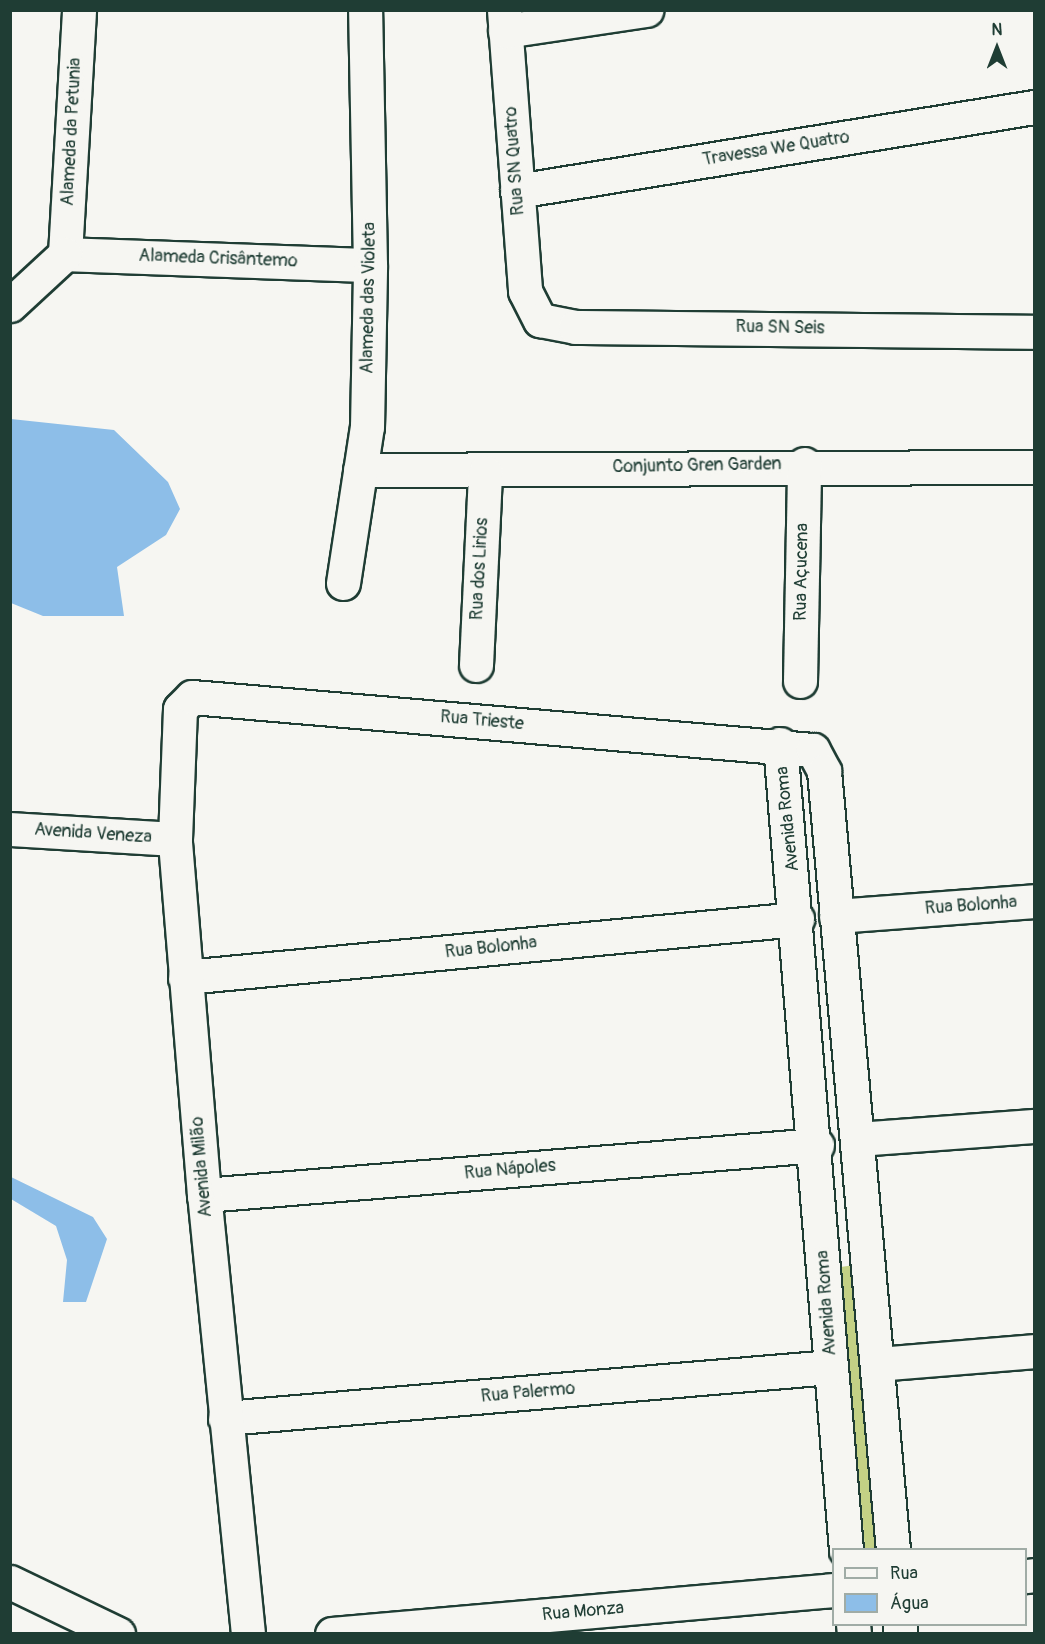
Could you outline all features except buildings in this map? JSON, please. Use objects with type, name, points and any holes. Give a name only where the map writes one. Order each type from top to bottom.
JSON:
[{"type":"street","name":"Alameda da Petunia","points":[[65,254],[79,10]]},
{"type":"street","name":"Alameda das Violeta","points":[[343,583],[366,427],[370,265],[366,10]]},
{"type":"street","points":[[504,21],[646,10]]},
{"type":"street","name":"Rua SN Quatro","points":[[504,21],[525,291],[532,310]]},
{"type":"street","name":"Travessa We Quatro","points":[[517,191],[1035,107]]},
{"type":"street","name":"Alameda Crisântemo","points":[[65,254],[370,265]]},
{"type":"street","points":[[10,305],[65,254]]},
{"type":"street","name":"Rua SN Seis","points":[[532,310],[555,327],[1035,332]]},
{"type":"street","name":"Conjunto Gren Garden","points":[[360,470],[485,472],[804,464],[1035,466]]},
{"type":"street","name":"Rua Açucena","points":[[800,681],[804,464]]},
{"type":"street","name":"Rua dos Lirios","points":[[476,665],[485,472]]},
{"type":"street","name":"Rua Trieste","points":[[184,701],[192,698],[780,744]]},
{"type":"street","name":"Avenida Milão","points":[[184,701],[175,839],[204,1195],[248,1634]]},
{"type":"street","name":"Avenida Roma","points":[[846,1548],[831,1367],[817,1145],[780,744],[813,750],[824,771],[893,1548]]},
{"type":"street","name":"Avenida Veneza","points":[[10,829],[175,839]]},
{"type":"street","name":"Rua Bolonha","points":[[836,916],[1035,901]]},
{"type":"street","name":"Rua Bolonha","points":[[185,977],[797,919]]},
{"type":"street","points":[[857,1139],[1035,1126]]},
{"type":"street","name":"Rua Nápoles","points":[[204,1195],[817,1145]]},
{"type":"street","points":[[823,1252],[867,1250]]},
{"type":"street","points":[[877,1365],[1035,1351]]},
{"type":"street","name":"Rua Palermo","points":[[225,1418],[831,1367]]},
{"type":"street","points":[[10,1582],[118,1634]]},
{"type":"street","name":"Rua Monza","points":[[332,1634],[832,1590]]},
{"type":"green space","points":[[854,1265],[880,1548],[865,1548],[841,1267]]},
{"type":"water","points":[[11,419],[114,430],[168,482],[180,509],[166,535],[117,567],[124,616],[43,616],[11,603]]},
{"type":"water","points":[[11,1177],[93,1217],[107,1239],[86,1302],[63,1302],[67,1260],[56,1226],[11,1199]]}]
